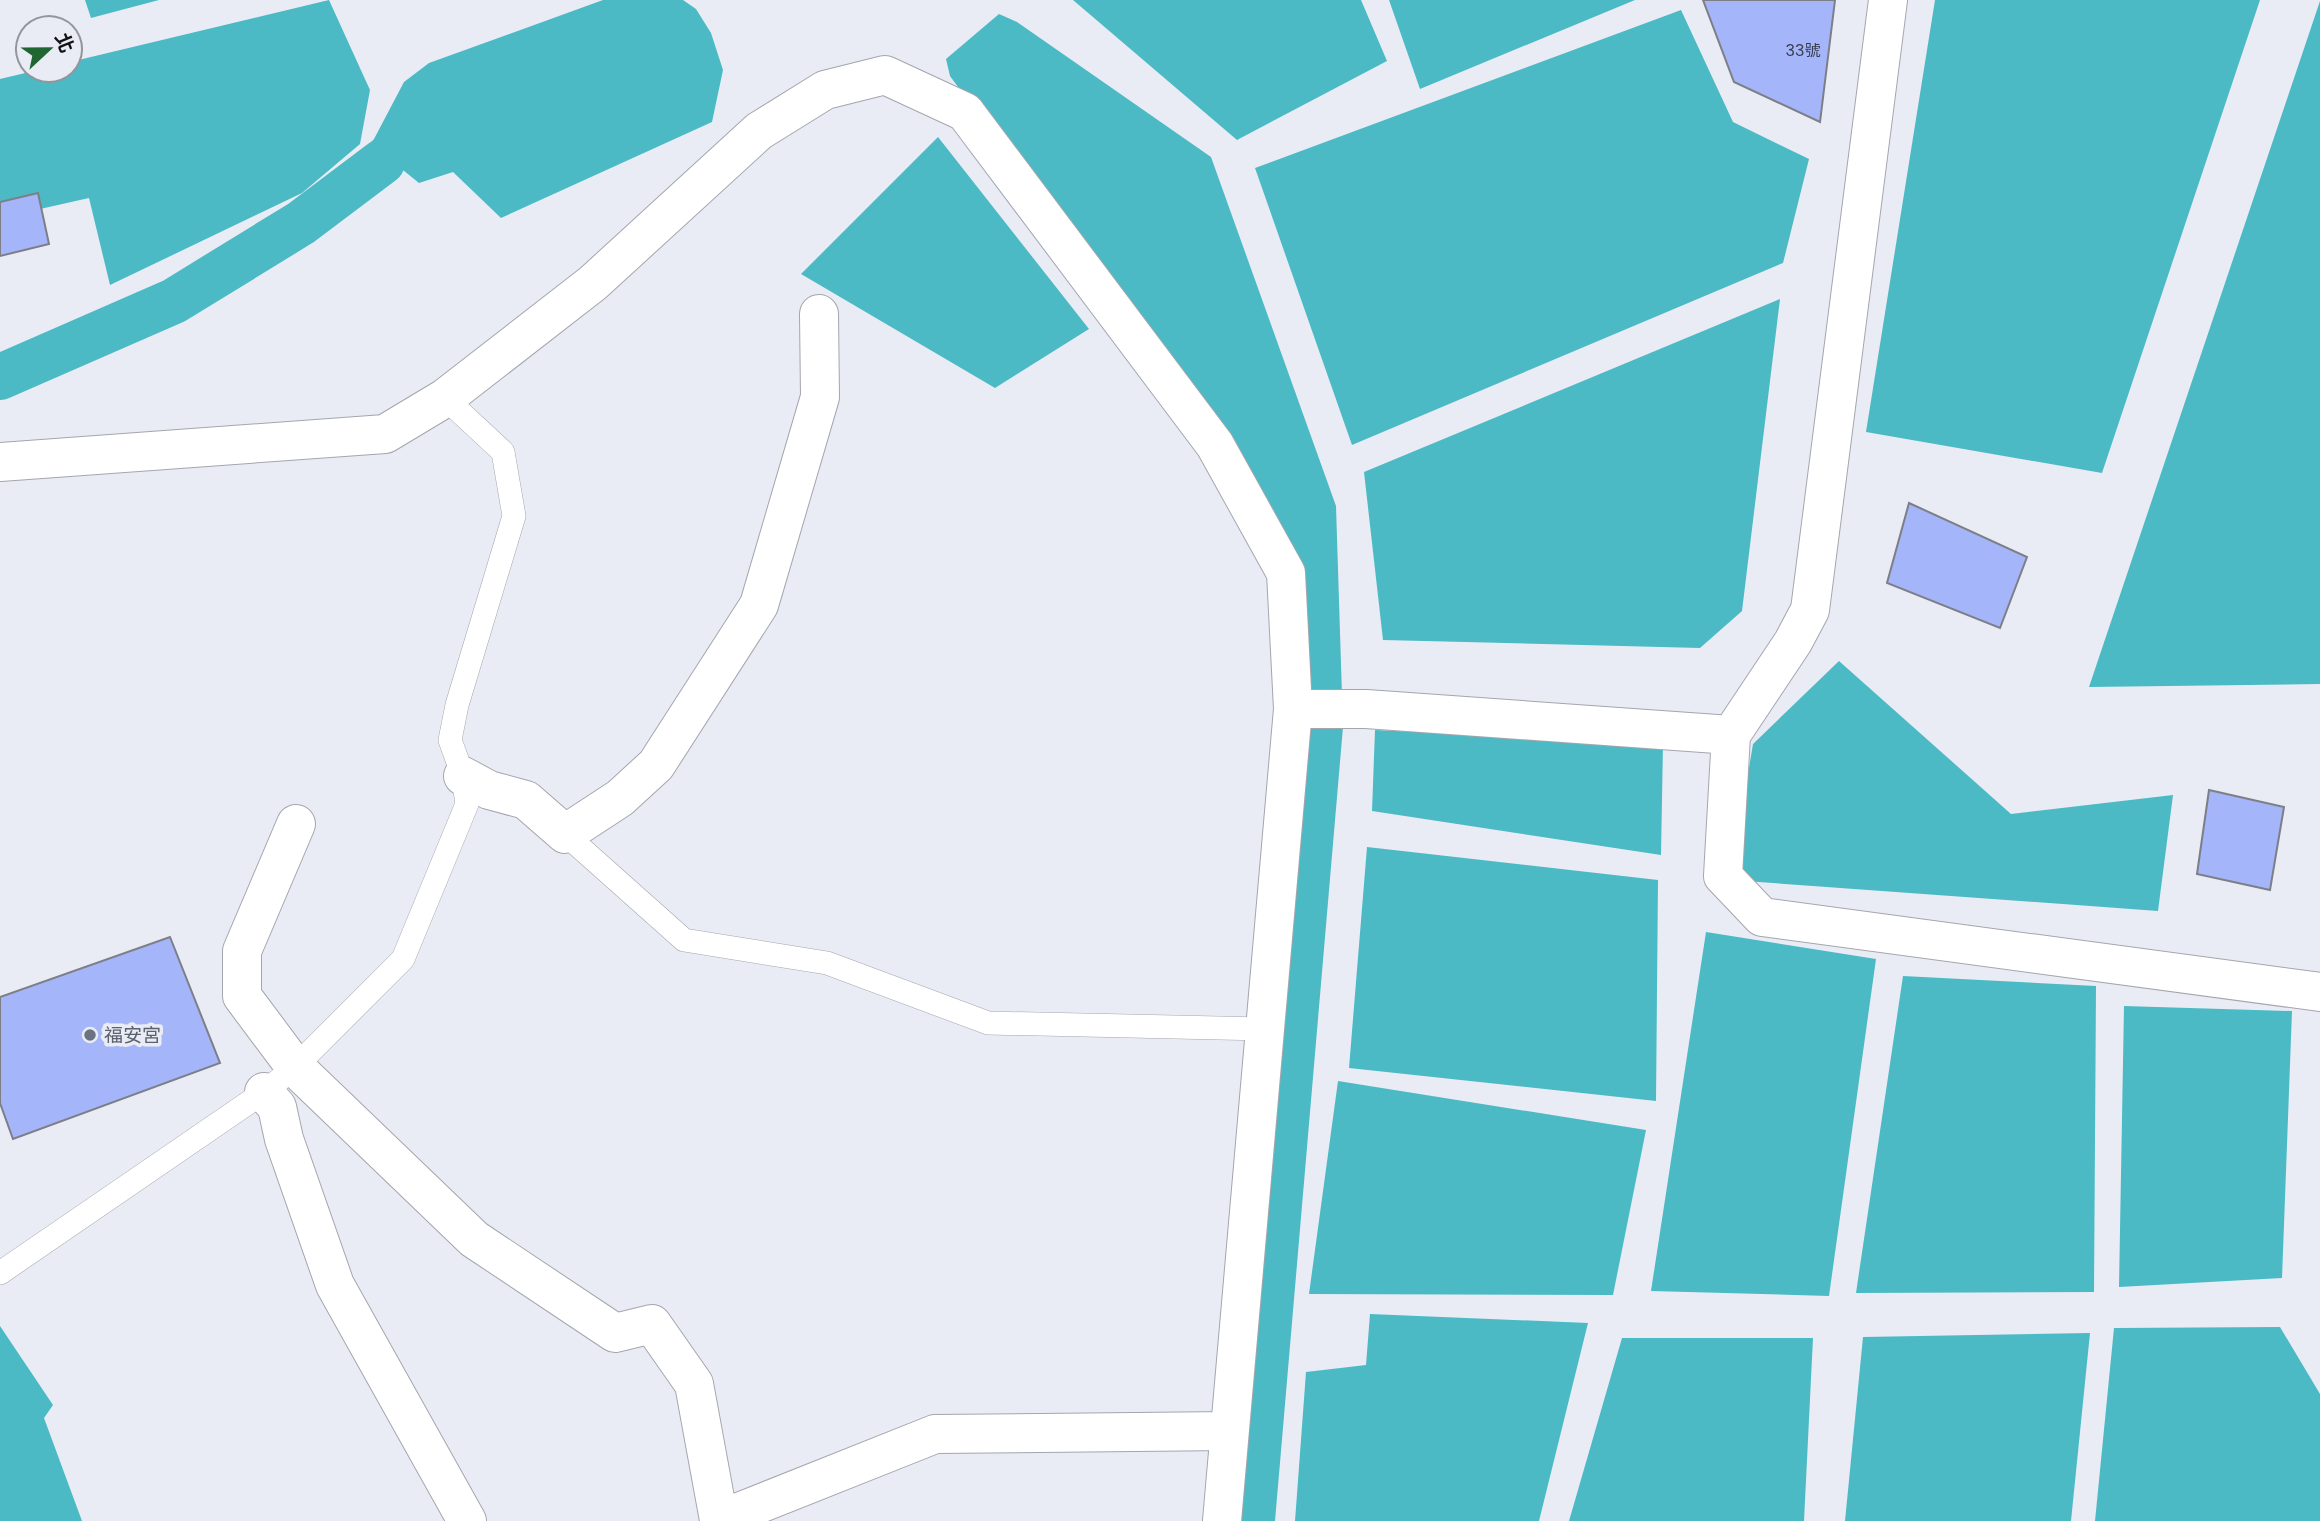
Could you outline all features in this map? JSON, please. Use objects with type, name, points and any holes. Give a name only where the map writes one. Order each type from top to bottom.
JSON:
[{"type":"street","points":[[1888,0],[1810,610],[1793,642],[1731,735],[1723,876],[1762,917],[2320,992]]},
{"type":"street","points":[[0,462],[385,435],[445,398],[593,283],[759,131],[825,89],[886,75],[965,113],[1215,445],[1286,573],[1307,707],[1265,1029],[1222,1521]]},
{"type":"street","points":[[463,776],[489,790],[526,800],[565,834],[620,798],[656,765],[760,605],[820,397],[819,314]]},
{"type":"street","points":[[1307,707],[1731,735]]},
{"type":"street","points":[[296,824],[242,951],[242,996],[295,1067],[474,1240],[615,1333],[652,1324],[694,1384],[719,1520],[935,1434],[1229,1431]]},
{"type":"street","points":[[264,1092],[277,1107],[284,1139],[335,1285],[467,1521]]},
{"type":"lane","points":[[0,1273],[264,1092],[295,1067],[403,959],[467,804],[463,776],[450,740],[457,705],[514,516],[503,452],[445,398]]},
{"type":"lane","points":[[565,834],[684,940],[827,963],[988,1023],[1265,1029]]},
{"type":"water","points":[[85,0],[159,0],[91,18]]},
{"type":"water","points":[[329,0],[370,90],[360,144],[302,193],[110,285],[89,198],[0,218],[0,79],[14,76],[14,84],[84,84],[84,59]]},
{"type":"water","points":[[603,0],[683,0],[696,9],[711,33],[723,70],[712,122],[501,218],[453,172],[419,183],[398,166],[339,207],[328,192],[374,139],[404,82],[429,63]]},
{"type":"water","points":[[1073,0],[1361,0],[1387,61],[1237,140]]},
{"type":"water","points":[[1389,0],[1635,0],[1420,89]]},
{"type":"water","points":[[1935,0],[2260,0],[2102,473],[1866,432]]},
{"type":"water","points":[[2320,1],[2320,684],[2089,687]]},
{"type":"water","points":[[1681,10],[1733,122],[1809,159],[1783,263],[1352,445],[1255,168]]},
{"type":"water","points":[[999,14],[1017,22],[1211,157],[1336,506],[1343,727],[1275,1521],[1239,1521],[1305,629],[1273,518],[950,76],[946,59]]},
{"type":"water","points":[[938,137],[1089,329],[995,388],[801,274]]},
{"type":"water","points":[[1780,299],[1742,611],[1700,648],[1383,640],[1364,472]]},
{"type":"water","points":[[1839,661],[2011,814],[2173,795],[2158,911],[1730,880],[1753,744]]},
{"type":"water","points":[[1375,730],[1663,743],[1661,855],[1372,811]]},
{"type":"water","points":[[1367,847],[1658,880],[1656,1101],[1349,1068]]},
{"type":"water","points":[[1706,932],[1876,959],[1829,1296],[1651,1291]]},
{"type":"water","points":[[1903,976],[2096,986],[2094,1292],[1856,1293]]},
{"type":"water","points":[[2124,1006],[2292,1011],[2282,1278],[2119,1287]]},
{"type":"water","points":[[1338,1081],[1646,1130],[1613,1295],[1309,1294]]},
{"type":"water","points":[[1370,1314],[1588,1323],[1539,1521],[1295,1521],[1306,1372],[1366,1365]]},
{"type":"water","points":[[0,1326],[53,1405],[44,1418],[82,1521],[0,1521]]},
{"type":"water","points":[[2280,1327],[2320,1394],[2320,1521],[2095,1521],[2114,1328]]},
{"type":"water","points":[[2090,1333],[2071,1521],[1845,1521],[1863,1337]]},
{"type":"water","points":[[1622,1338],[1813,1338],[1804,1521],[1569,1521]]},
{"type":"building","points":[[1703,0],[1835,0],[1820,122],[1734,82]]},
{"type":"building","points":[[38,193],[49,244],[0,256],[0,202]]},
{"type":"building","points":[[1909,503],[2027,557],[2000,628],[1887,583]]},
{"type":"building","points":[[2209,790],[2284,807],[2270,890],[2197,874]]},
{"type":"building","points":[[170,937],[220,1063],[13,1139],[0,1103],[0,997]]},
{"type":"waterway","points":[[0,377],[174,301],[301,223],[382,162]]},
{"type":"place","name":"福安宮","points":[[90,1035]]}]
